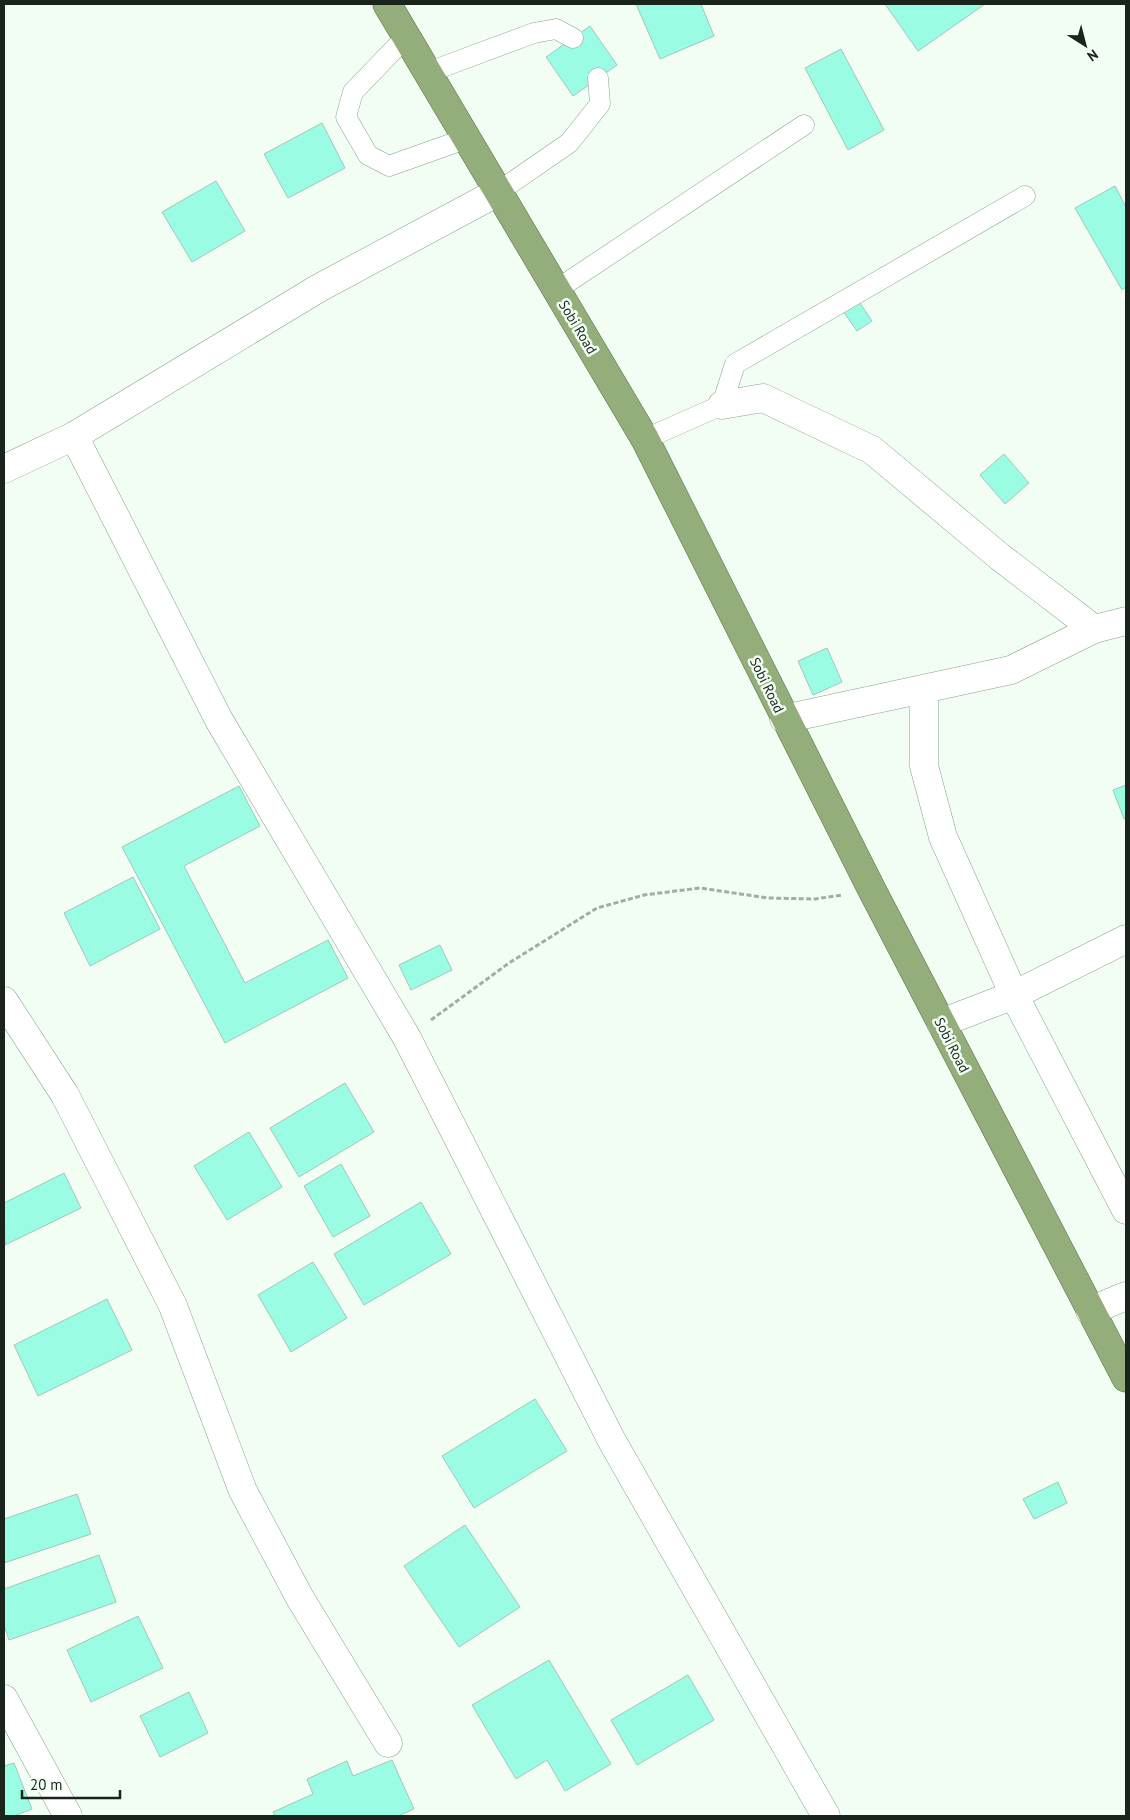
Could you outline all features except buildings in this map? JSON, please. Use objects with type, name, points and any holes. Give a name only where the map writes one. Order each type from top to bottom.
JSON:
[{"type":"highway","name":"Sobi Road","points":[[386,4],[645,439],[784,719],[1126,1378]]},
{"type":"street","points":[[4,469],[74,436],[319,288],[498,192]]},
{"type":"street","points":[[722,405],[763,398],[872,450],[1000,557],[1094,629]]},
{"type":"street","points":[[74,436],[220,720],[406,1038],[612,1441],[826,1816]]},
{"type":"street","points":[[784,719],[1011,670],[1094,629],[1126,621]]},
{"type":"street","points":[[924,690],[924,766],[943,837],[1014,995],[1126,1210]]},
{"type":"street","points":[[941,1023],[1014,995],[1126,940]]},
{"type":"street","points":[[4,1001],[65,1095],[173,1306],[243,1491],[300,1598],[388,1743]]},
{"type":"street","points":[[1090,1311],[1126,1296]]},
{"type":"street","points":[[4,1699],[68,1816]]},
{"type":"lane","points":[[426,73],[534,33],[556,29],[573,38]]},
{"type":"lane","points":[[406,37],[353,92],[346,118],[368,155],[388,166],[465,138]]},
{"type":"lane","points":[[498,192],[569,143],[600,104],[598,78]]},
{"type":"lane","points":[[556,290],[804,125]]},
{"type":"lane","points":[[645,439],[722,405],[735,364],[1025,196]]},
{"type":"path","points":[[406,1038],[509,963],[597,908],[644,895],[700,888],[768,898],[815,899],[872,890]]}]
